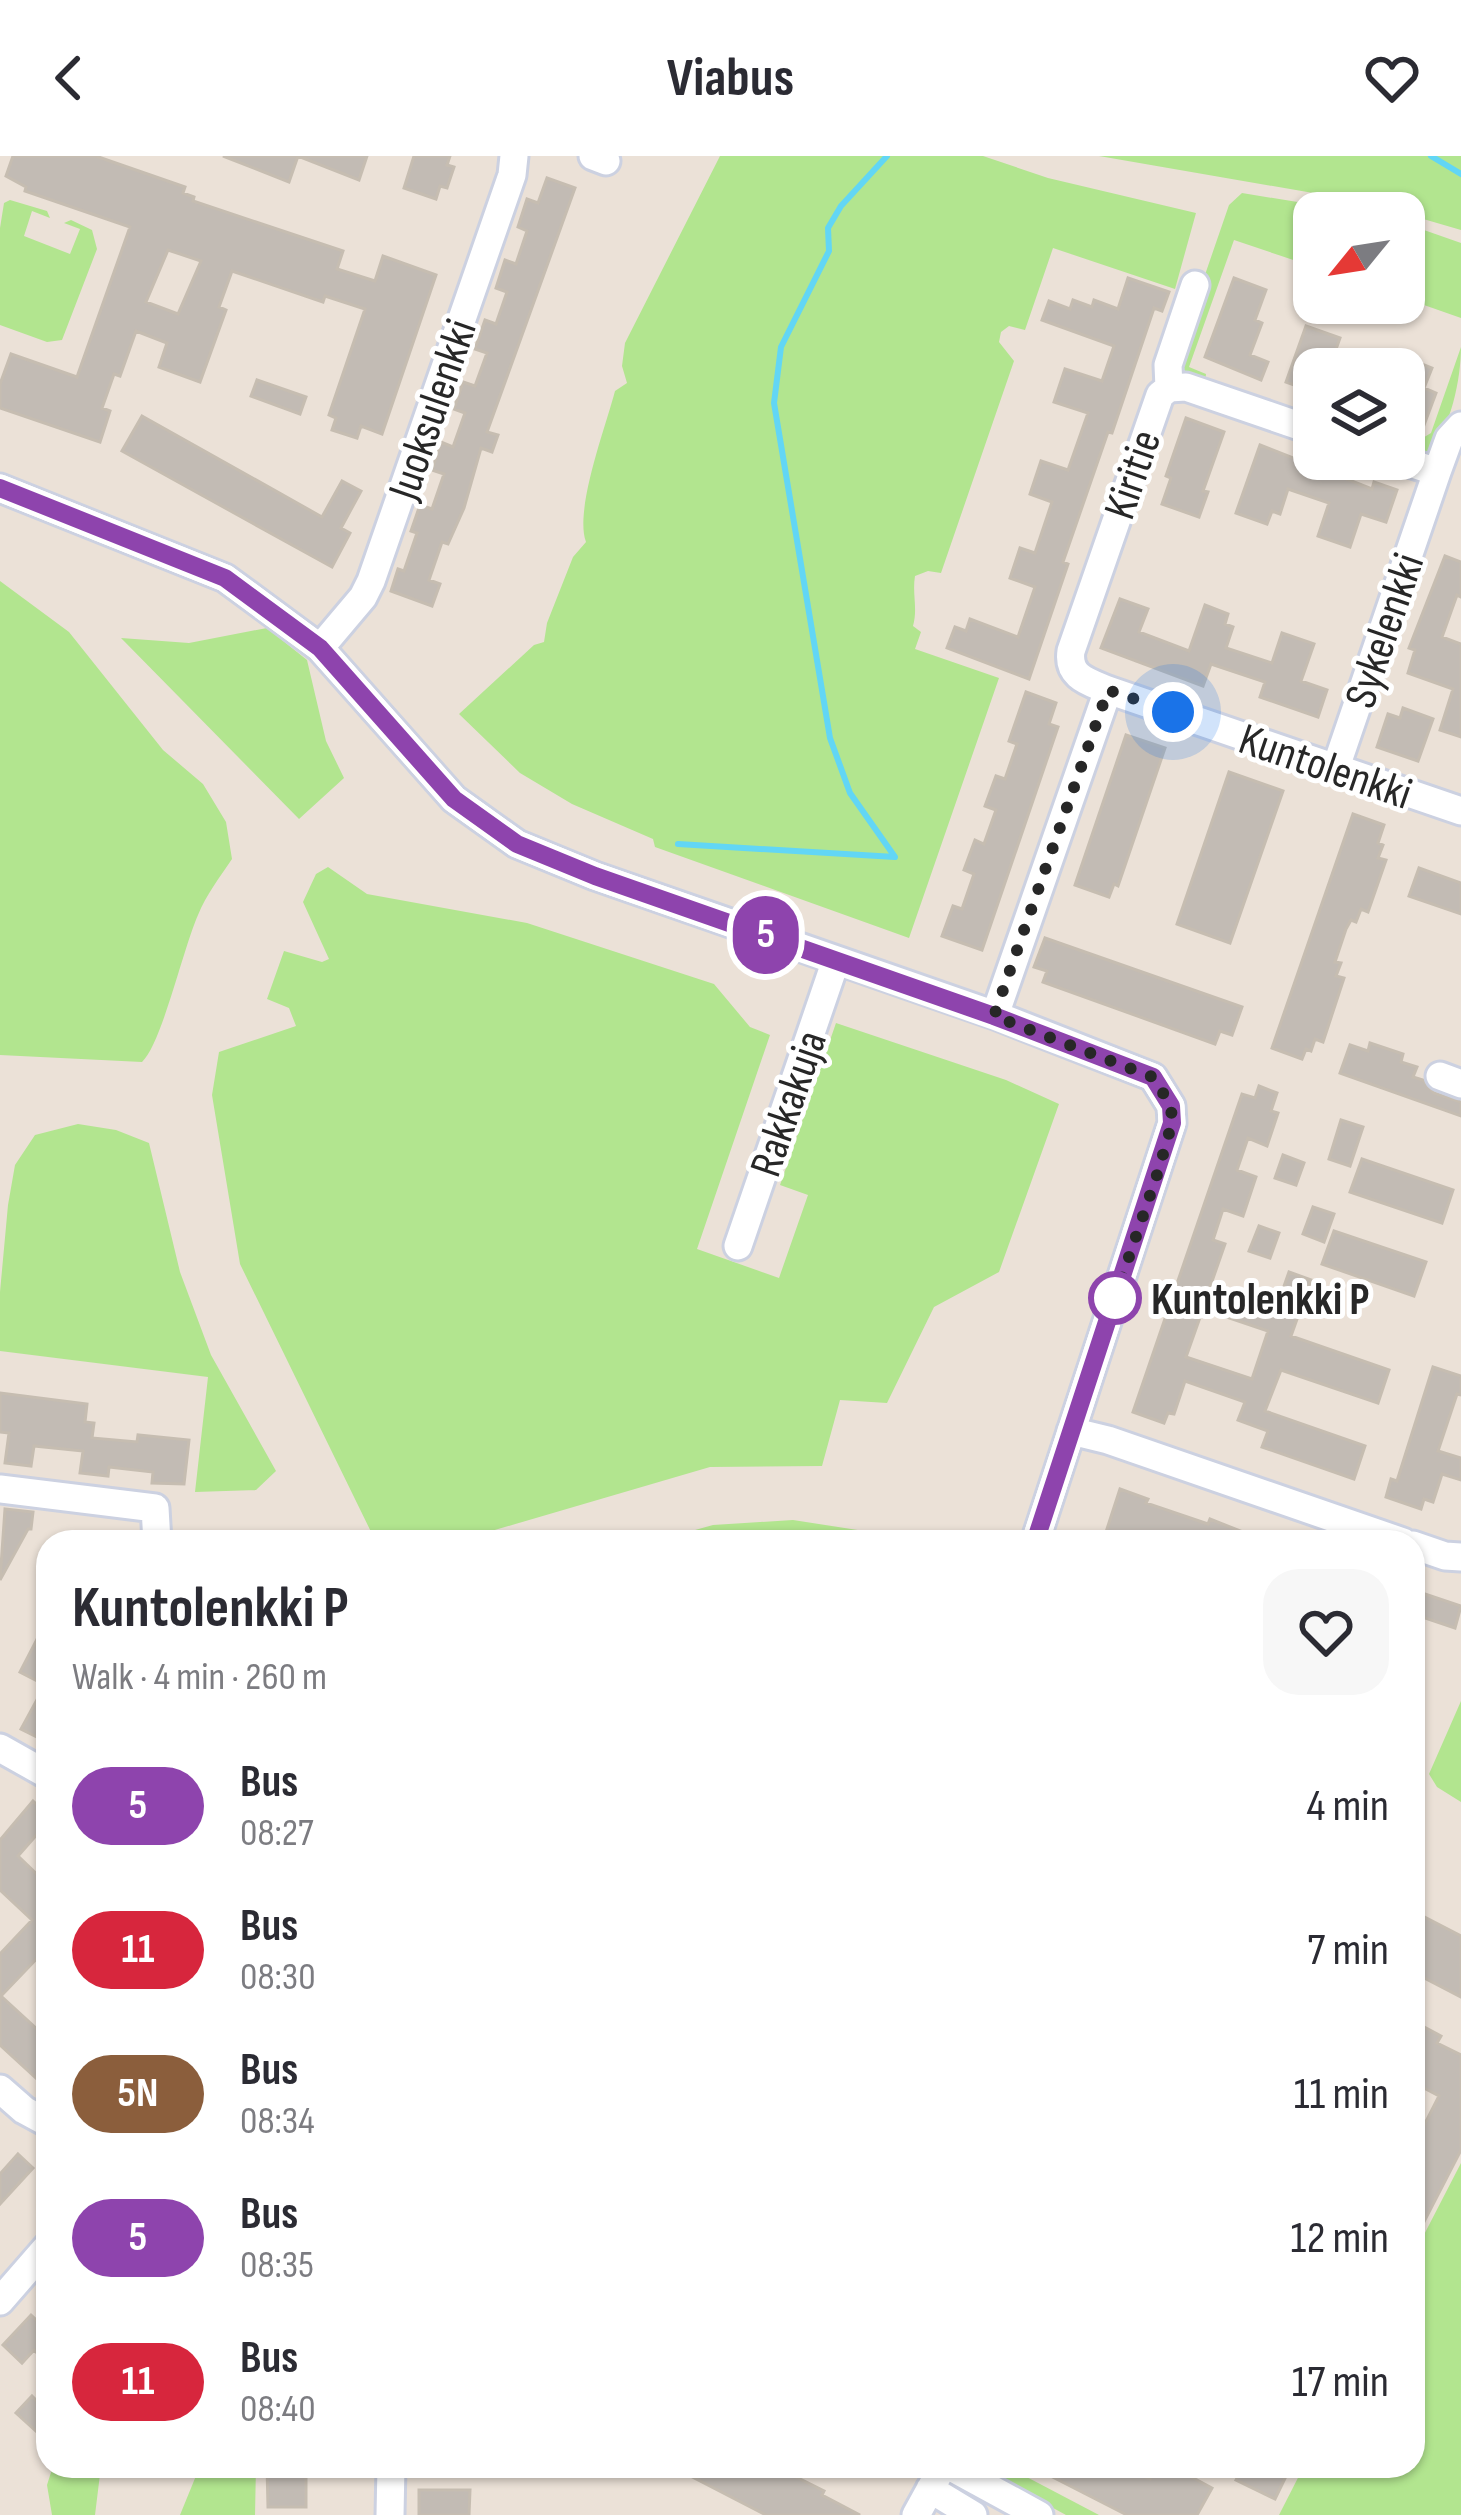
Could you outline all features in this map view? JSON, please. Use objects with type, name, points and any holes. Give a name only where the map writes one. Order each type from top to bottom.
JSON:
[{"type":"street","name":"Juoksulenkki","points":[[320,648],[363,597],[370,581],[512,175],[514,156]]},
{"type":"street","points":[[1168,388],[1168,365],[1195,285]]},
{"type":"street","name":"Kiritie","points":[[1108,690],[1074,672],[1070,652],[1155,405],[1168,388],[1186,387],[1293,424]]},
{"type":"street","name":"Sykelenkki","points":[[1335,770],[1436,472],[1449,439],[1461,426]]},
{"type":"street","points":[[1425,468],[1436,472]]},
{"type":"street","points":[[0,488],[225,578],[320,648],[454,799],[517,844],[1153,1077],[1171,1106],[1172,1123],[1039,1530]]},
{"type":"street","points":[[994,1016],[1108,690]]},
{"type":"street","name":"Kuntolenkki","points":[[1108,690],[1461,812]]},
{"type":"street","name":"Rakkakuja","points":[[738,1246],[836,960]]},
{"type":"street","points":[[1071,1431],[1108,1439],[1369,1530]]},
{"type":"street","points":[[0,1489],[155,1508],[156,1530]]},
{"type":"street","points":[[1425,1549],[1461,1557]]},
{"type":"street","points":[[0,1748],[36,1768]]},
{"type":"street","points":[[0,2089],[36,2116]]},
{"type":"street","points":[[0,2301],[36,2260]]},
{"type":"street","points":[[390,2515],[391,2478]]},
{"type":"street","points":[[916,2515],[938,2478]]},
{"type":"street","points":[[943,2478],[973,2515]]},
{"type":"street","points":[[950,2478],[1040,2515]]},
{"type":"green space","points":[[720,156],[983,156],[1048,178],[1196,213],[1175,289],[1053,248],[1025,330],[1009,326],[1001,332],[999,342],[1014,361],[941,573],[915,576],[913,626],[921,632],[915,649],[999,678],[909,938],[655,847],[653,839],[572,804],[520,773],[459,714],[534,645],[544,642],[573,557],[586,542],[584,510],[593,468],[615,391],[627,383],[622,366],[625,343]]},
{"type":"green space","points":[[1099,156],[1461,156],[1461,230],[1425,220],[1425,192],[1307,192]]},
{"type":"green space","points":[[1242,193],[1293,201],[1293,260],[1234,240],[1189,367],[1206,374],[1205,382],[1179,374],[1176,359],[1229,205]]},
{"type":"green space","points":[[10,200],[47,211],[50,218],[32,211],[24,236],[70,254],[80,229],[64,223],[71,220],[92,230],[97,249],[62,340],[47,342],[0,325],[0,228],[4,203]]},
{"type":"green space","points":[[1425,230],[1461,243],[1461,318],[1425,305]]},
{"type":"green space","points":[[1461,347],[1449,417],[1425,452],[1425,437],[1431,433]]},
{"type":"green space","points":[[0,581],[69,632],[163,750],[203,784],[226,822],[232,859],[201,908],[157,1036],[142,1062],[0,1055]]},
{"type":"green space","points":[[267,628],[307,660],[326,741],[344,778],[299,819],[121,638],[189,643]]},
{"type":"green space","points":[[328,867],[367,894],[527,923],[714,984],[750,1027],[770,1035],[697,1249],[779,1278],[808,1195],[780,1185],[836,1023],[1006,1080],[1059,1104],[999,1272],[934,1307],[887,1403],[840,1400],[822,1466],[710,1467],[495,1530],[370,1530],[240,1264],[212,1095],[219,1052],[296,1026],[289,1008],[267,999],[284,951],[322,962],[329,959],[303,902],[316,874]]},
{"type":"green space","points":[[78,1124],[116,1130],[149,1143],[180,1272],[211,1355],[276,1471],[256,1490],[195,1492],[208,1377],[0,1351],[0,1292],[15,1165],[35,1135]]},
{"type":"green space","points":[[793,1520],[858,1530],[695,1530]]},
{"type":"green space","points":[[1461,1701],[1461,1802],[1437,1787],[1429,1774]]},
{"type":"green space","points":[[1461,2163],[1461,2515],[1279,2515],[1298,2478],[1425,2478],[1425,2233]]},
{"type":"green space","points":[[49,2478],[100,2478],[95,2515],[52,2515]]},
{"type":"green space","points":[[195,2478],[256,2478],[255,2515],[180,2515]]},
{"type":"green space","points":[[998,2478],[1029,2478],[1099,2515],[1066,2515]]},
{"type":"building","points":[[13,156],[96,156],[185,187],[183,193],[194,197],[193,201],[343,251],[337,269],[375,281],[383,256],[436,275],[382,434],[361,426],[357,438],[332,430],[336,418],[329,415],[365,309],[325,296],[323,302],[232,271],[219,307],[226,310],[200,382],[159,367],[167,343],[136,331],[102,408],[110,411],[100,442],[0,408],[0,384],[11,354],[77,377],[130,227],[25,191],[26,187],[6,176]],"holes":[[[168,250],[201,261],[178,314],[146,302]]]},
{"type":"building","points":[[223,156],[298,156],[289,182]]},
{"type":"building","points":[[298,156],[367,156],[359,180]]},
{"type":"building","points":[[414,156],[450,156],[447,165],[454,167],[447,188],[440,186],[436,199],[404,188]]},
{"type":"building","points":[[547,178],[575,188],[487,432],[498,435],[492,452],[481,448],[464,508],[448,544],[442,542],[429,580],[440,584],[432,606],[391,591],[398,569],[404,571],[417,533],[411,531],[420,505],[432,509],[444,474],[432,470],[441,442],[453,447],[465,413],[454,409],[463,382],[475,386],[487,353],[475,349],[485,320],[496,324],[507,292],[496,288],[505,260],[516,264],[527,231],[518,227],[527,199],[538,203]]},
{"type":"building","points":[[1128,278],[1169,292],[1162,311],[1154,308],[1112,433],[1108,432],[1029,679],[947,648],[955,627],[966,631],[970,619],[1018,637],[1035,587],[1010,578],[1020,548],[1035,553],[1052,502],[1030,494],[1041,461],[1068,470],[1088,413],[1054,402],[1065,369],[1102,381],[1114,346],[1042,320],[1049,301],[1070,309],[1073,300],[1092,307],[1094,300],[1118,309]]},
{"type":"building","points":[[1234,278],[1266,290],[1255,320],[1262,323],[1250,355],[1268,362],[1261,380],[1205,357]]},
{"type":"building","points":[[1306,326],[1340,338],[1336,348],[1298,348]]},
{"type":"building","points":[[257,380],[306,397],[300,414],[251,396]]},
{"type":"building","points":[[1425,388],[1436,393],[1425,422]]},
{"type":"building","points":[[142,416],[322,517],[342,481],[361,491],[341,528],[350,533],[332,567],[122,451]]},
{"type":"building","points":[[1186,418],[1224,432],[1199,517],[1162,504],[1171,478],[1166,476]]},
{"type":"building","points":[[1260,445],[1293,458],[1293,480],[1349,480],[1372,489],[1374,482],[1397,490],[1386,522],[1361,514],[1350,547],[1318,536],[1329,503],[1288,489],[1280,514],[1272,511],[1267,524],[1236,513]]},
{"type":"building","points":[[1445,556],[1461,562],[1461,597],[1457,595],[1442,637],[1461,644],[1461,737],[1440,730],[1453,689],[1408,673],[1415,650],[1409,648]]},
{"type":"building","points":[[1120,599],[1148,609],[1139,632],[1189,651],[1205,605],[1228,614],[1225,624],[1233,627],[1226,648],[1272,663],[1282,633],[1314,644],[1301,681],[1327,690],[1318,717],[1260,697],[1265,682],[1211,664],[1203,686],[1101,648]]},
{"type":"building","points":[[1026,692],[1056,703],[1049,724],[1058,727],[982,950],[942,936],[953,906],[962,909],[974,874],[964,870],[975,840],[984,844],[996,810],[985,806],[996,776],[1005,779],[1017,744],[1009,741]]},
{"type":"building","points":[[1403,708],[1433,719],[1418,761],[1377,747],[1388,714],[1400,718]]},
{"type":"building","points":[[1126,735],[1165,748],[1118,886],[1114,884],[1109,897],[1075,885]]},
{"type":"building","points":[[1229,772],[1283,791],[1230,943],[1177,924]]},
{"type":"building","points":[[1353,814],[1384,825],[1378,858],[1386,860],[1368,912],[1361,909],[1356,922],[1351,920],[1346,929],[1335,962],[1341,963],[1336,976],[1344,978],[1323,1042],[1315,1039],[1302,1059],[1272,1048]]},
{"type":"building","points":[[1419,868],[1461,883],[1461,914],[1409,896]]},
{"type":"building","points":[[1045,938],[1242,1007],[1232,1035],[1220,1031],[1215,1044],[1043,982],[1047,971],[1034,967]]},
{"type":"building","points":[[1370,1043],[1403,1054],[1401,1062],[1417,1067],[1413,1077],[1423,1080],[1434,1093],[1461,1102],[1461,1116],[1340,1073],[1350,1045],[1368,1051]]},
{"type":"building","points":[[1259,1086],[1277,1093],[1271,1111],[1278,1113],[1267,1146],[1248,1138],[1237,1170],[1256,1177],[1243,1216],[1223,1209],[1213,1240],[1225,1244],[1210,1287],[1276,1309],[1289,1272],[1311,1280],[1291,1336],[1389,1370],[1378,1403],[1281,1370],[1265,1411],[1365,1446],[1354,1479],[1262,1447],[1268,1431],[1238,1420],[1245,1402],[1185,1381],[1174,1414],[1168,1413],[1164,1423],[1133,1412],[1242,1094],[1255,1098]],"holes":[[[1203,1309],[1268,1331],[1252,1379],[1186,1357]]]},
{"type":"building","points":[[1341,1120],[1363,1127],[1350,1166],[1329,1159]]},
{"type":"building","points":[[1283,1155],[1304,1163],[1296,1185],[1275,1178]]},
{"type":"building","points":[[1362,1159],[1453,1190],[1442,1223],[1350,1192]]},
{"type":"building","points":[[1313,1207],[1334,1214],[1324,1242],[1303,1234]]},
{"type":"building","points":[[1259,1226],[1279,1233],[1270,1258],[1249,1251]]},
{"type":"building","points":[[1334,1231],[1426,1262],[1414,1296],[1322,1264]]},
{"type":"building","points":[[1433,1367],[1461,1376],[1461,1395],[1457,1394],[1438,1451],[1461,1458],[1461,1480],[1442,1474],[1433,1502],[1424,1499],[1421,1509],[1386,1497],[1391,1479],[1397,1481]]},
{"type":"building","points":[[0,1393],[87,1404],[85,1422],[94,1423],[92,1438],[137,1442],[138,1435],[189,1440],[184,1484],[152,1483],[153,1472],[109,1467],[108,1476],[80,1473],[83,1451],[34,1446],[31,1466],[5,1463],[9,1433],[0,1432]]},
{"type":"building","points":[[1120,1489],[1148,1499],[1146,1503],[1238,1530],[1107,1530]]},
{"type":"building","points":[[5,1509],[33,1512],[31,1529],[0,1580]]},
{"type":"building","points":[[1425,1594],[1461,1606],[1455,1628],[1425,1618]]},
{"type":"building","points":[[36,1641],[36,1680],[20,1672]]},
{"type":"building","points":[[36,1702],[36,1736],[21,1729]]},
{"type":"building","points":[[33,1801],[36,1836],[18,1856],[36,1873],[36,1960],[1,1996],[36,2028],[36,2078],[0,2045],[0,1954],[32,1920],[0,1890],[0,1840]]},
{"type":"building","points":[[1425,1917],[1461,1936],[1461,1997],[1425,1978]]},
{"type":"building","points":[[1425,2027],[1441,2036],[1437,2043],[1461,2055],[1461,2150],[1425,2220],[1425,2123],[1439,2096],[1425,2088]]},
{"type":"building","points":[[18,2154],[33,2168],[0,2204],[0,2174]]},
{"type":"building","points":[[31,2315],[36,2320],[36,2352],[22,2363],[3,2345]]},
{"type":"building","points":[[32,2396],[36,2431],[16,2413]]},
{"type":"building","points":[[267,2478],[306,2478],[306,2507],[268,2507]]},
{"type":"building","points":[[694,2478],[798,2478],[860,2515],[766,2515]]},
{"type":"building","points":[[1055,2478],[1193,2478],[1212,2488],[1197,2515],[1127,2515]]},
{"type":"building","points":[[1237,2478],[1285,2478],[1275,2499]]},
{"type":"building","points":[[419,2490],[470,2490],[469,2515],[419,2515]]},
{"type":"waterway","points":[[678,844],[895,857],[850,793],[830,738],[774,403],[781,347],[829,251],[828,228],[841,206],[887,156]]},
{"type":"waterway","points":[[1431,156],[1461,174]]},
{"type":"bus line","name":"5","points":[[0,488],[225,578],[320,648],[454,799],[517,844],[1153,1077],[1171,1106],[1172,1123],[1039,1530]]},
{"type":"place","name":"Kuntolenkki P","points":[[1115,1298]]},
{"type":"route","points":[[1115,1298],[1158,1172],[1172,1123],[1171,1106],[1153,1077],[994,1016],[1108,690],[1173,712]]}]
